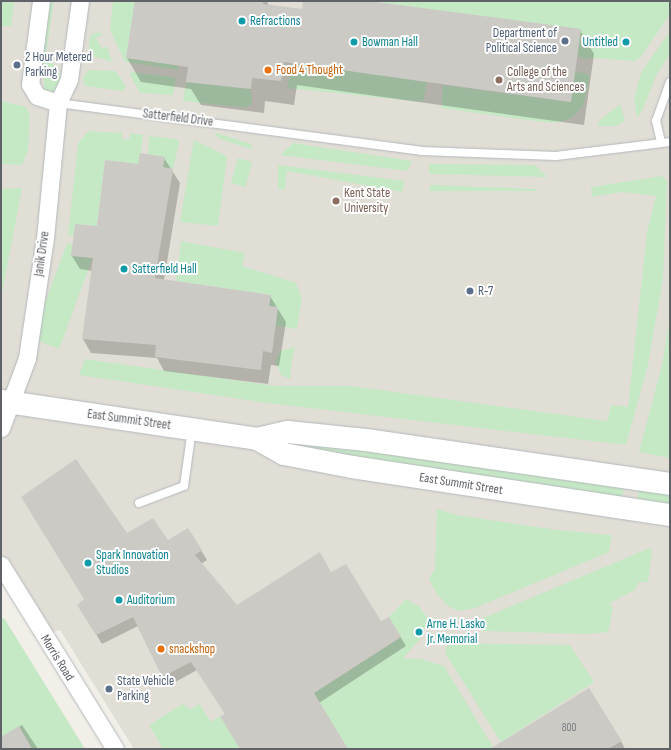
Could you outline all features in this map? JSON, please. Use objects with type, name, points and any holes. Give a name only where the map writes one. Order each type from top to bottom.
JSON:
[{"type":"main road","name":"East Summit Street","points":[[6,402],[257,439],[284,454],[314,460],[670,515]]},
{"type":"main road","name":"East Summit Street","points":[[257,439],[288,432],[366,440],[670,484]]},
{"type":"street","points":[[41,1],[30,84],[37,96],[58,103]]},
{"type":"street","name":"Janik Drive","points":[[6,402],[27,358],[45,238],[58,103],[69,79],[80,1]]},
{"type":"street","points":[[1,428],[6,402]]},
{"type":"street","name":"Morris Road","points":[[1,565],[115,749]]},
{"type":"lane","points":[[661,142],[656,121],[670,82]]},
{"type":"lane","name":"Satterfield Drive","points":[[58,103],[421,151],[522,156],[556,156],[670,142]]},
{"type":"lane","points":[[139,503],[184,486],[192,429]]},
{"type":"shaded area","name":"Kent State University","points":[[1,1],[670,1],[670,747],[667,749],[134,749],[60,630],[43,635],[1,565]]},
{"type":"green space","points":[[1,1],[14,1],[11,26],[1,26]]},
{"type":"green space","points":[[48,1],[54,1],[46,54],[62,77],[56,91],[45,93],[41,51]]},
{"type":"green space","points":[[113,1],[135,1],[126,58],[178,65],[178,70],[125,62],[110,30]]},
{"type":"green space","points":[[369,1],[670,1],[670,14],[641,57],[635,61],[591,58],[587,60],[471,15]]},
{"type":"green space","points":[[670,31],[670,54],[656,76],[642,111],[637,118],[634,98],[641,73]]},
{"type":"green space","points":[[98,32],[102,35],[96,38],[102,49],[107,46],[112,62],[89,55],[89,40],[91,35]]},
{"type":"green space","points":[[293,63],[427,82],[423,102],[287,88]]},
{"type":"green space","points":[[88,70],[116,71],[126,86],[124,91],[85,86],[83,78]]},
{"type":"green space","points":[[131,72],[172,77],[176,79],[173,95],[140,93],[130,75]]},
{"type":"green space","points":[[575,72],[588,74],[590,78],[583,106],[573,117],[564,121],[551,123],[441,108],[443,85],[570,102]]},
{"type":"green space","points":[[186,82],[251,89],[252,104],[245,108],[183,101]]},
{"type":"green space","points":[[1,101],[26,107],[30,114],[28,150],[22,165],[1,164]]},
{"type":"green space","points":[[620,104],[625,121],[616,126],[598,126],[599,121]]},
{"type":"green space","points":[[89,131],[122,133],[122,139],[130,139],[130,133],[143,135],[141,154],[138,164],[105,160],[96,234],[90,225],[75,224],[73,236],[68,235],[78,143]]},
{"type":"green space","points":[[214,132],[251,144],[253,150],[218,138]]},
{"type":"green space","points":[[149,136],[177,139],[179,143],[173,169],[163,167],[148,155]]},
{"type":"green space","points":[[194,140],[227,156],[218,226],[180,222]]},
{"type":"green space","points":[[293,143],[412,161],[408,171],[280,155]]},
{"type":"green space","points":[[238,158],[252,162],[245,187],[231,183]]},
{"type":"green space","points":[[429,164],[535,165],[547,177],[429,174]]},
{"type":"green space","points":[[278,165],[405,181],[402,192],[287,171],[285,190],[278,189]]},
{"type":"green space","points":[[663,176],[667,181],[663,279],[648,365],[626,445],[267,403],[79,375],[85,359],[276,386],[351,386],[607,421],[611,405],[628,407],[647,232],[656,196],[622,192],[592,197],[591,187]]},
{"type":"green space","points":[[431,185],[535,189],[538,191],[429,191]]},
{"type":"green space","points":[[22,188],[12,241],[1,299],[1,189]]},
{"type":"green space","points":[[181,241],[245,253],[242,266],[296,283],[302,299],[297,329],[276,326],[278,307],[269,306],[271,295],[176,281]]},
{"type":"green space","points":[[67,243],[94,253],[59,349],[32,339]]},
{"type":"green space","points":[[670,316],[670,458],[639,452],[662,365]]},
{"type":"green space","points":[[295,347],[290,379],[281,375],[275,361],[280,351]]},
{"type":"green space","points":[[282,442],[339,447],[624,487],[622,498],[393,465],[284,444]]},
{"type":"green space","points":[[639,490],[670,494],[668,505],[638,501]]},
{"type":"green space","points":[[437,509],[456,515],[557,530],[612,535],[609,552],[475,608],[458,611],[448,606],[437,594],[429,579],[435,568]]},
{"type":"green space","points":[[650,548],[652,552],[648,582],[639,582],[635,590],[610,603],[613,609],[608,632],[587,634],[483,631],[480,624],[483,618]]},
{"type":"green space","points":[[406,599],[419,606],[428,619],[421,638],[403,658],[421,659],[444,666],[493,747],[490,749],[348,749],[314,693],[401,637],[389,617]]},
{"type":"green space","points":[[4,618],[85,749],[1,749],[1,619]]},
{"type":"green space","points":[[448,643],[570,645],[594,682],[501,742],[445,653]]},
{"type":"green space","points":[[182,704],[190,709],[200,704],[211,722],[220,716],[240,749],[163,749],[149,725]]},
{"type":"building","name":"Bowman Hall","points":[[135,1],[263,1],[263,4],[302,9],[303,1],[369,1],[581,29],[571,102],[284,62],[281,81],[252,78],[251,89],[186,82],[188,67],[126,58]]},
{"type":"building","name":"Satterfield Hall","points":[[140,153],[165,157],[163,167],[173,169],[155,278],[271,295],[269,306],[278,307],[272,353],[263,351],[261,370],[155,357],[156,345],[82,339],[93,258],[71,256],[75,224],[97,226],[105,160],[138,164]]},
{"type":"building","points":[[76,459],[127,533],[153,518],[168,540],[188,528],[202,550],[195,555],[237,605],[320,552],[331,572],[346,564],[381,621],[389,617],[401,637],[314,693],[348,749],[240,749],[220,716],[225,714],[191,662],[162,677],[133,617],[96,635],[77,605],[84,599],[21,497]]},
{"type":"building","points":[[589,688],[622,741],[608,749],[490,749]]},
{"type":"building","points":[[19,726],[32,749],[1,749],[1,737]]},
{"type":"place","name":"Refractions","points":[[242,21]]},
{"type":"place","name":"Department of Political Science","points":[[565,41]]},
{"type":"place","name":"Bowman Hall","points":[[354,42]]},
{"type":"place","name":"Untitled","points":[[626,42]]},
{"type":"place","name":"2 Hour Metered Parking","points":[[17,65]]},
{"type":"place","name":"Food 4 Thought","points":[[268,70]]},
{"type":"place","name":"College of the Arts and Sciences","points":[[499,80]]},
{"type":"place","name":"Kent State University","points":[[336,201]]},
{"type":"place","name":"Satterfield Hall","points":[[124,269]]},
{"type":"place","name":"R-7","points":[[470,291]]},
{"type":"place","name":"Spark Innovation Studios","points":[[88,563]]},
{"type":"place","name":"Auditorium","points":[[119,600]]},
{"type":"place","name":"Arne H. Lasko Jr. Memorial","points":[[419,632]]},
{"type":"place","name":"snackshop","points":[[161,649]]},
{"type":"place","name":"State Vehicle Parking","points":[[109,689]]}]
